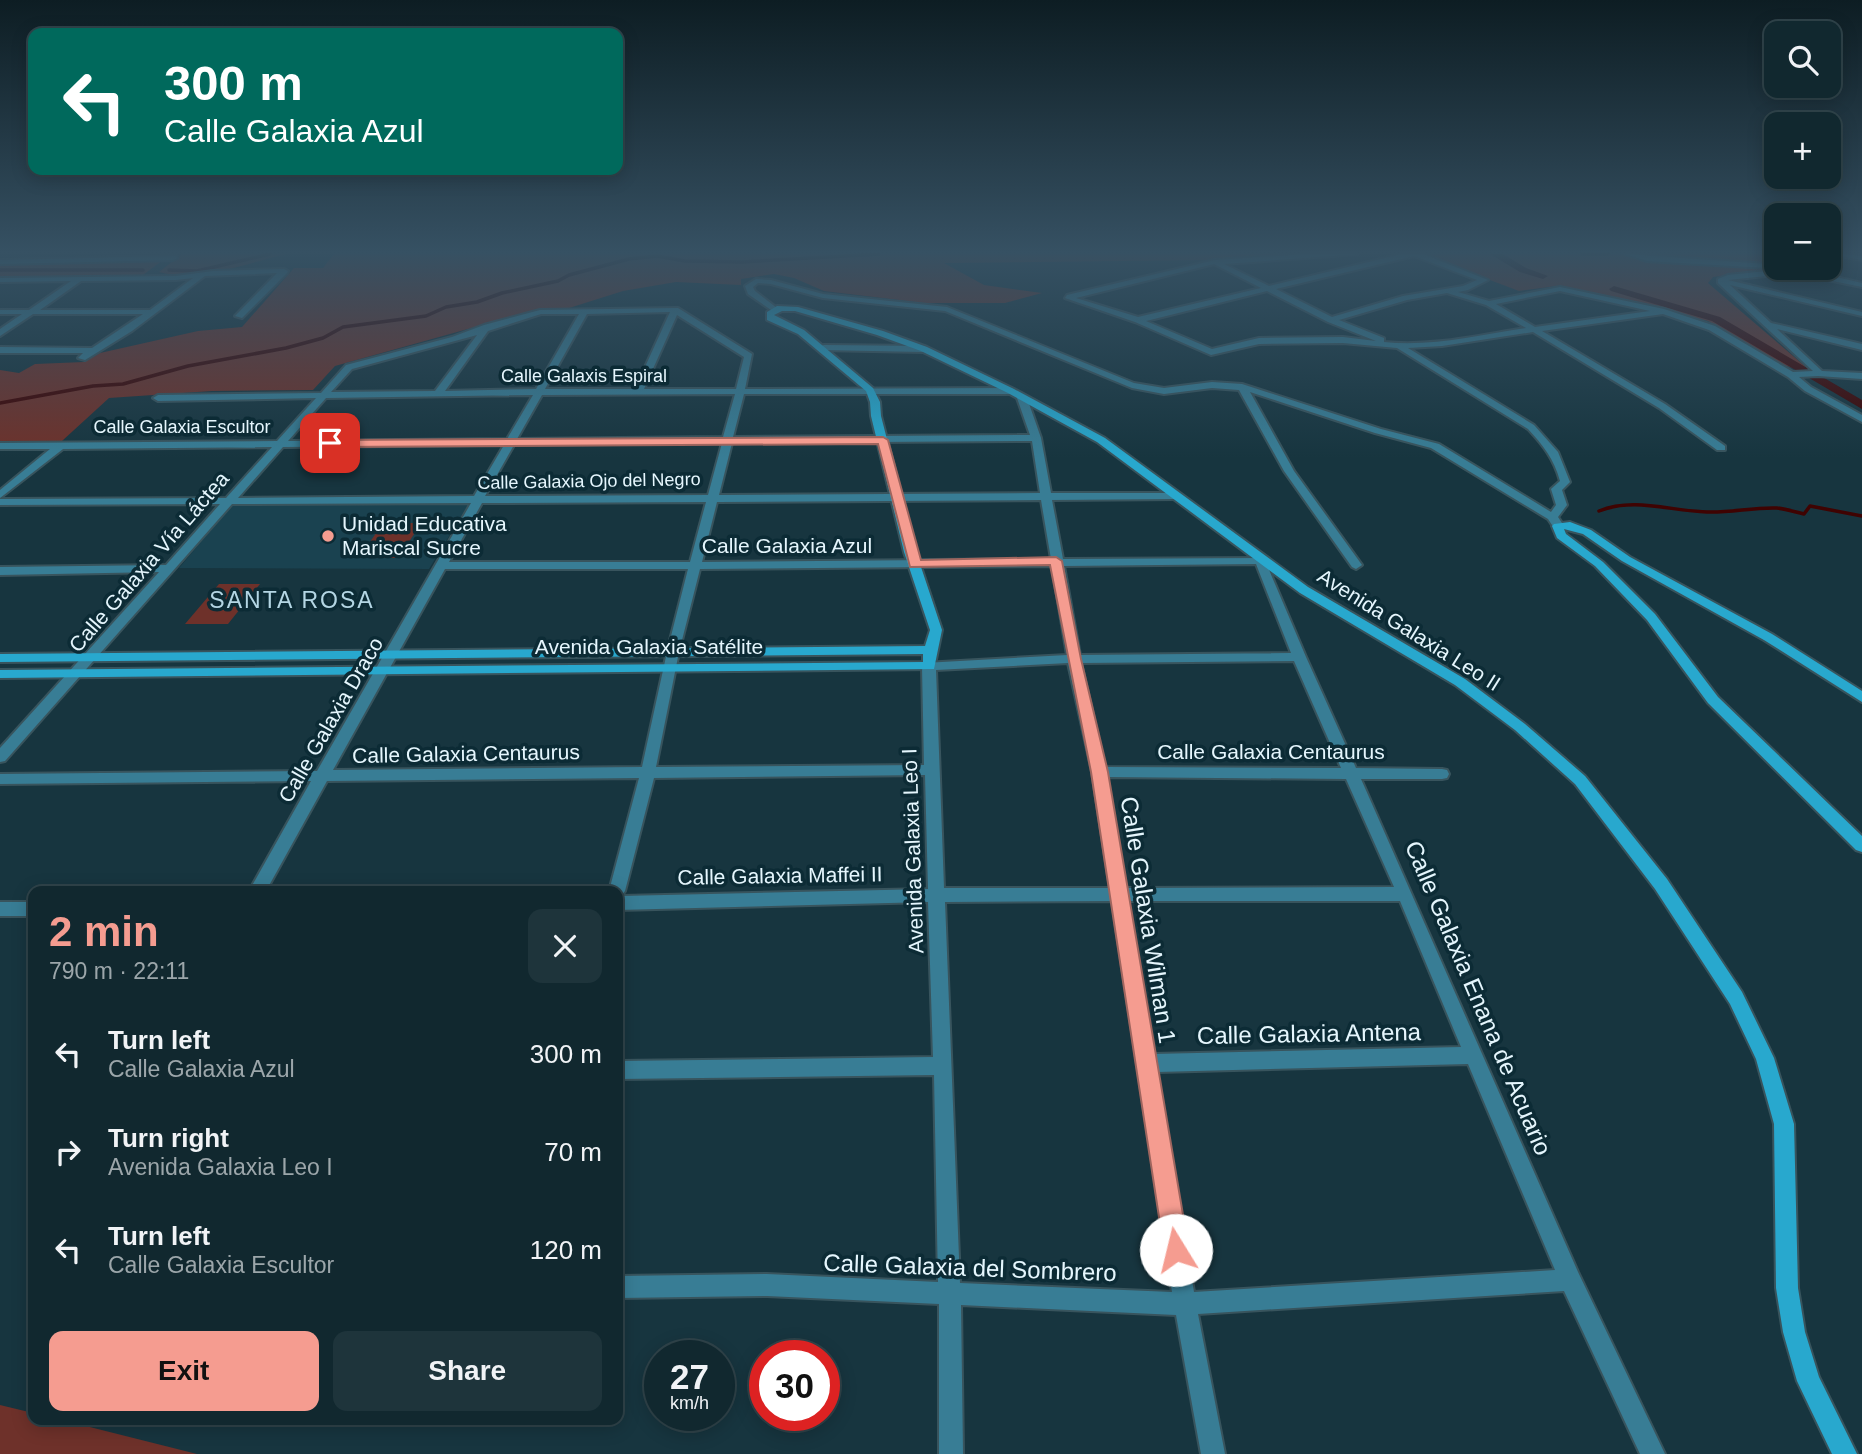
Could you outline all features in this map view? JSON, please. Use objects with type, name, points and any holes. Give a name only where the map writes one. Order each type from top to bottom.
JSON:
[{"type":"street","points":[[0,332],[15,322]]},
{"type":"street","points":[[82,358],[138,322]]},
{"type":"street","name":"Calle Galaxia Vía Láctea","points":[[0,757],[349,367],[455,339],[505,322]]},
{"type":"street","name":"Calle Galaxia Draco","points":[[260,886],[578,322]]},
{"type":"street","points":[[638,392],[670,322]]},
{"type":"street","points":[[618,886],[648,772],[673,652],[749,356],[694,322]]},
{"type":"street","points":[[779,322],[801,332],[824,348],[870,390]]},
{"type":"street","name":"Avenida Galaxia Leo II","points":[[842,322],[880,332],[924,349],[1017,394],[1101,440],[1260,560],[1345,616],[1460,682],[1520,727],[1580,780],[1661,884],[1737,998],[1765,1058],[1784,1124],[1787,1288],[1794,1332],[1809,1381],[1845,1454]]},
{"type":"street","points":[[978,322],[1132,386],[1164,391],[1212,385],[1242,387],[1378,431],[1435,446],[1555,521],[1587,532],[1626,559],[1768,637],[1862,697]]},
{"type":"street","points":[[1142,322],[1211,352],[1259,341],[1343,340],[1399,346],[1443,343],[1579,322]]},
{"type":"street","points":[[1336,322],[1399,346],[1531,427],[1548,443],[1560,459],[1565,482],[1556,489],[1562,505],[1555,521],[1561,536],[1599,564],[1651,617],[1713,700],[1862,846]]},
{"type":"street","points":[[1521,322],[1662,406],[1721,448]]},
{"type":"street","points":[[1695,322],[1712,328],[1791,375],[1808,390],[1862,419]]},
{"type":"street","points":[[1765,322],[1811,363],[1816,374]]},
{"type":"street","points":[[1767,324],[1862,347]]},
{"type":"street","points":[[439,392],[487,327]]},
{"type":"street","points":[[824,348],[924,349]]},
{"type":"street","points":[[0,350],[95,351]]},
{"type":"street","points":[[1791,375],[1862,376]]},
{"type":"street","points":[[1242,387],[1289,471],[1356,565]]},
{"type":"street","name":"Calle Galaxis Espiral","points":[[158,398],[539,391],[870,390],[1017,394]]},
{"type":"street","name":"Avenida Galaxia Leo I","points":[[870,390],[915,565],[936,630],[930,658],[932,770],[939,895],[941,1066],[952,1293],[951,1454]]},
{"type":"street","name":"Calle Galaxia Wilman 1","points":[[1017,394],[1036,438],[1074,659],[1100,772],[1185,1304],[1213,1454]]},
{"type":"street","name":"Calle Galaxia Escultor","points":[[0,446],[1036,438]]},
{"type":"street","points":[[0,495],[61,445]]},
{"type":"street","name":"Calle Galaxia Ojo del Negro","points":[[0,502],[1178,496]]},
{"type":"street","name":"Calle Galaxia Azul","points":[[441,565],[915,565],[1260,560]]},
{"type":"street","name":"Calle Galaxia Enana de Acuario","points":[[1260,560],[1299,657],[1405,894],[1570,1280],[1653,1454]]},
{"type":"street","points":[[0,570],[171,568]]},
{"type":"street","name":"Avenida Galaxia Satélite","points":[[0,658],[673,652],[930,658],[1299,657]]},
{"type":"street","name":"Avenida Galaxia Satélite","points":[[0,674],[671,668],[930,658]]},
{"type":"street","name":"Calle Galaxia Centaurus","points":[[0,779],[932,770]]},
{"type":"street","name":"Calle Galaxia Centaurus","points":[[1100,772],[1442,774]]},
{"type":"street","name":"Calle Galaxia Maffei II","points":[[623,903],[939,895],[1405,894]]},
{"type":"street","points":[[0,909],[28,909]]},
{"type":"street","name":"Calle Galaxia Antena","points":[[1147,1063],[1473,1055]]},
{"type":"street","points":[[623,1070],[941,1066]]},
{"type":"street","name":"Calle Galaxia del Sombrero","points":[[623,1287],[767,1285],[1185,1304],[1570,1280]]},
{"type":"shaded area","points":[[247,322],[494,322],[335,366],[313,390],[212,391],[109,398],[62,441],[0,442],[0,370],[19,373],[35,364],[84,362],[100,353],[198,331],[242,327]]},
{"type":"shaded area","points":[[1709,322],[1753,322],[1806,367],[1793,368],[1777,363]]},
{"type":"shaded area","name":"Unidad Educativa Mariscal Sucre","points":[[470,502],[429,569],[179,568],[234,503]]},
{"type":"shaded area","points":[[383,523],[421,523],[399,558],[359,558]]},
{"type":"shaded area","points":[[219,584],[260,584],[228,624],[185,624]]},
{"type":"shaded area","points":[[0,1405],[28,1412],[28,1425],[82,1425],[197,1454],[0,1454]]},
{"type":"waterway","points":[[0,403],[93,386],[123,384],[188,366],[286,348],[323,338],[343,327],[382,322]]},
{"type":"waterway","points":[[1721,322],[1862,405]]},
{"type":"waterway","points":[[1599,511],[1639,505],[1707,512],[1777,508],[1804,514],[1810,506],[1862,516]]},
{"type":"place","name":"Unidad Educativa Mariscal Sucre","points":[[328,536]]},
{"type":"district","name":"SANTA ROSA","points":[[292,600]]},
{"type":"route","points":[[330,443],[883,440],[915,565],[1056,561],[1074,659],[1100,772],[1176,1250]]}]
